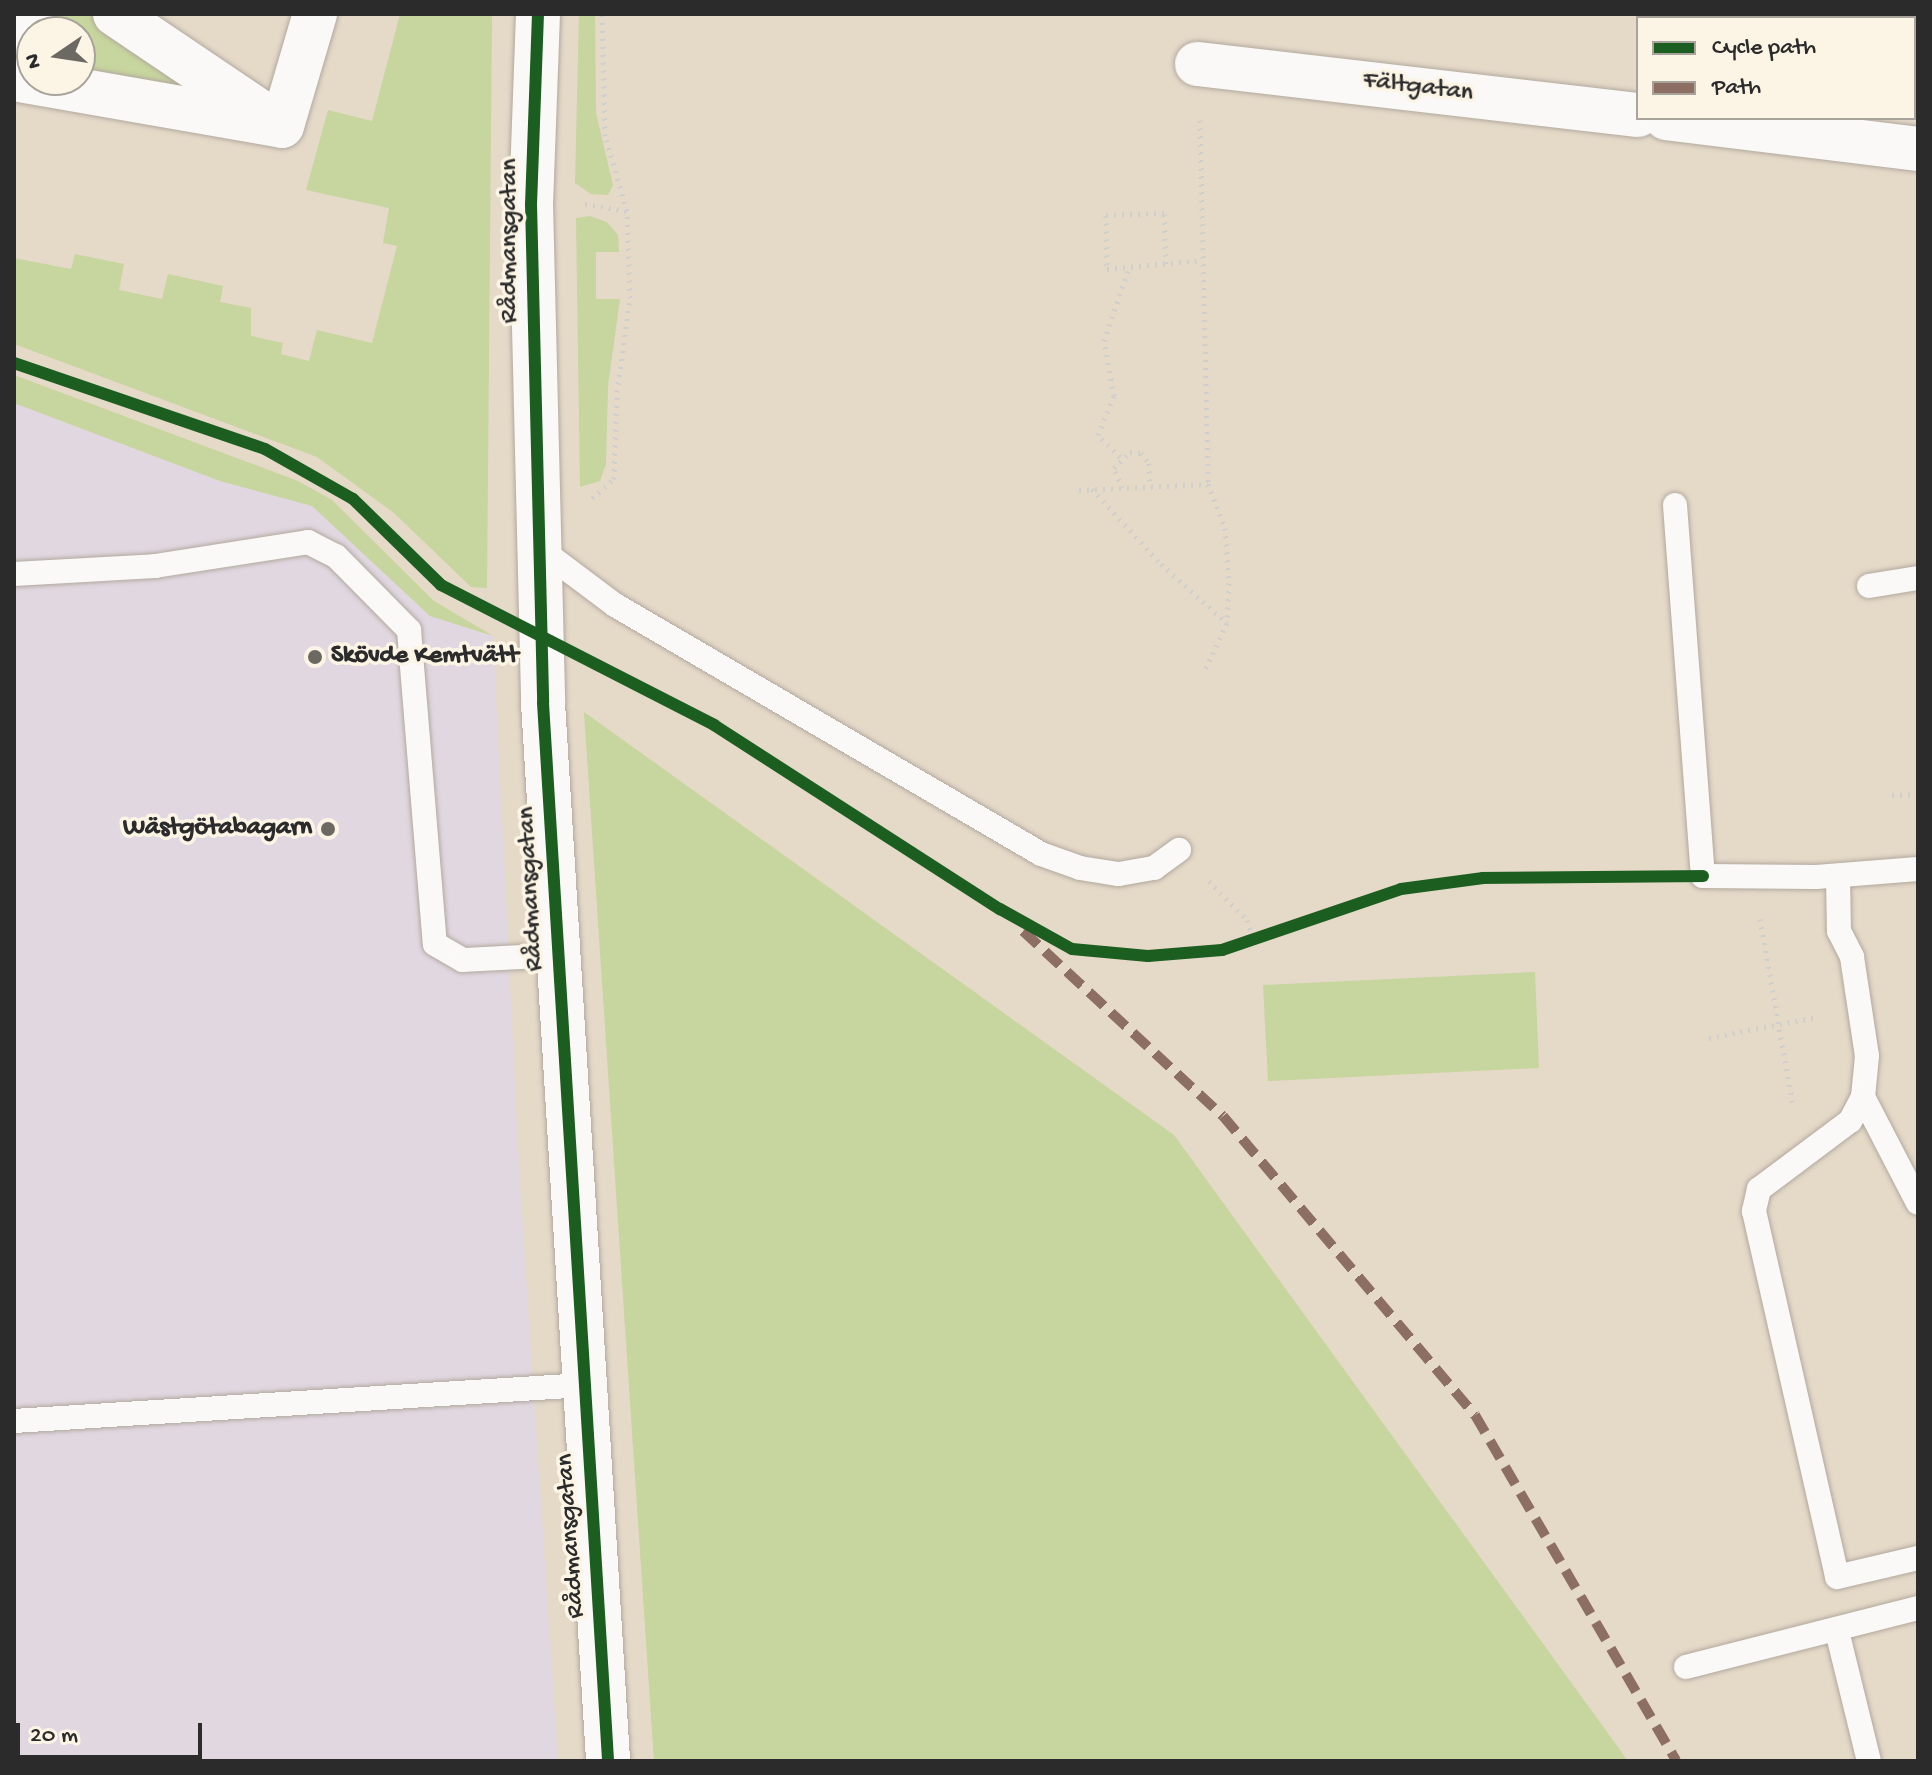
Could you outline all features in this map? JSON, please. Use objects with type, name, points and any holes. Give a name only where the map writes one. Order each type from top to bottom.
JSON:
[{"type":"street","points":[[14,47],[30,14]]},
{"type":"street","points":[[115,14],[282,126]]},
{"type":"street","points":[[282,126],[315,14]]},
{"type":"street","name":"Rådmansgatan","points":[[538,14],[531,204],[556,560],[558,955],[608,1761]]},
{"type":"street","name":"Fältgatan","points":[[1197,64],[1636,115]]},
{"type":"street","points":[[14,79],[282,126]]},
{"type":"street","points":[[1682,120],[1918,149]]},
{"type":"lane","points":[[1675,505],[1703,876],[1838,876],[1918,869]]},
{"type":"lane","points":[[14,574],[155,566],[308,542],[336,556],[409,630],[435,944],[463,960],[558,955]]},
{"type":"lane","points":[[556,560],[615,605],[1041,854],[1080,868],[1119,874],[1154,868],[1179,850]]},
{"type":"lane","points":[[1869,586],[1918,578]]},
{"type":"lane","points":[[1838,876],[1839,931],[1852,957],[1867,1056],[1863,1097],[1850,1121],[1759,1189],[1754,1211],[1837,1577],[1918,1558]]},
{"type":"lane","points":[[1863,1097],[1918,1203]]},
{"type":"lane","points":[[14,1421],[584,1385]]},
{"type":"lane","points":[[1686,1667],[1918,1608]]},
{"type":"lane","points":[[1837,1631],[1869,1761]]},
{"type":"path","points":[[556,560],[573,511],[614,479],[618,458],[617,392],[630,298],[627,211],[605,136],[602,14]]},
{"type":"path","points":[[1197,64],[1208,484],[1225,528],[1227,623],[1203,674]]},
{"type":"path","points":[[568,202],[627,211]]},
{"type":"path","points":[[1166,264],[1164,213],[1106,215],[1107,269],[1166,264],[1203,260]]},
{"type":"path","points":[[1120,457],[1098,435],[1114,396],[1104,341],[1129,267]]},
{"type":"path","points":[[1120,457],[1141,453],[1149,463],[1150,487]]},
{"type":"path","points":[[1120,457],[1114,468],[1122,488]]},
{"type":"path","points":[[1079,490],[1208,484]]},
{"type":"path","points":[[1092,489],[1161,564],[1227,623]]},
{"type":"path","points":[[1892,795],[1918,794]]},
{"type":"path","points":[[1179,850],[1247,920],[1254,940]]},
{"type":"path","points":[[1753,878],[1804,1154]]},
{"type":"path","points":[[1709,1038],[1860,1008]]},
{"type":"shaded area","points":[[14,403],[220,481],[312,506],[430,616],[493,636],[520,1186],[558,1761],[14,1761]]},
{"type":"green space","points":[[91,14],[95,16],[57,16]]},
{"type":"green space","points":[[400,14],[492,14],[487,588],[471,587],[394,513],[317,457],[14,344],[14,258],[71,269],[75,254],[124,264],[119,290],[162,299],[168,274],[223,286],[220,302],[251,308],[251,336],[283,343],[281,354],[309,361],[317,330],[372,343],[397,246],[383,243],[389,208],[306,190],[328,110],[372,121]]},
{"type":"green space","points":[[579,14],[595,14],[596,113],[613,185],[608,195],[591,194],[575,183]]},
{"type":"green space","points":[[96,17],[192,71],[192,93],[96,78]]},
{"type":"green space","points":[[590,216],[607,222],[618,235],[619,252],[596,252],[596,299],[620,299],[608,386],[606,464],[600,481],[580,487],[576,218]]},
{"type":"green space","points":[[14,375],[298,481],[332,500],[434,601],[493,636],[430,616],[312,506],[220,481],[14,403]]},
{"type":"green space","points":[[584,712],[1174,1135],[1628,1761],[654,1761]]},
{"type":"green space","points":[[1535,972],[1539,1068],[1268,1081],[1263,985]]},
{"type":"marked path","points":[[1023,931],[1223,1116],[1475,1415],[1676,1761]]},
{"type":"cycle path","points":[[538,14],[531,204],[543,703],[608,1761]]},
{"type":"cycle path","points":[[14,363],[265,449],[353,499],[441,585],[714,725],[1000,909],[1072,949],[1148,956],[1222,950],[1401,889],[1483,878],[1703,876]]},
{"type":"place","name":"Skövde Kemtvätt","points":[[315,657]]},
{"type":"place","name":"Wästgötabagarn","points":[[328,829]]}]
